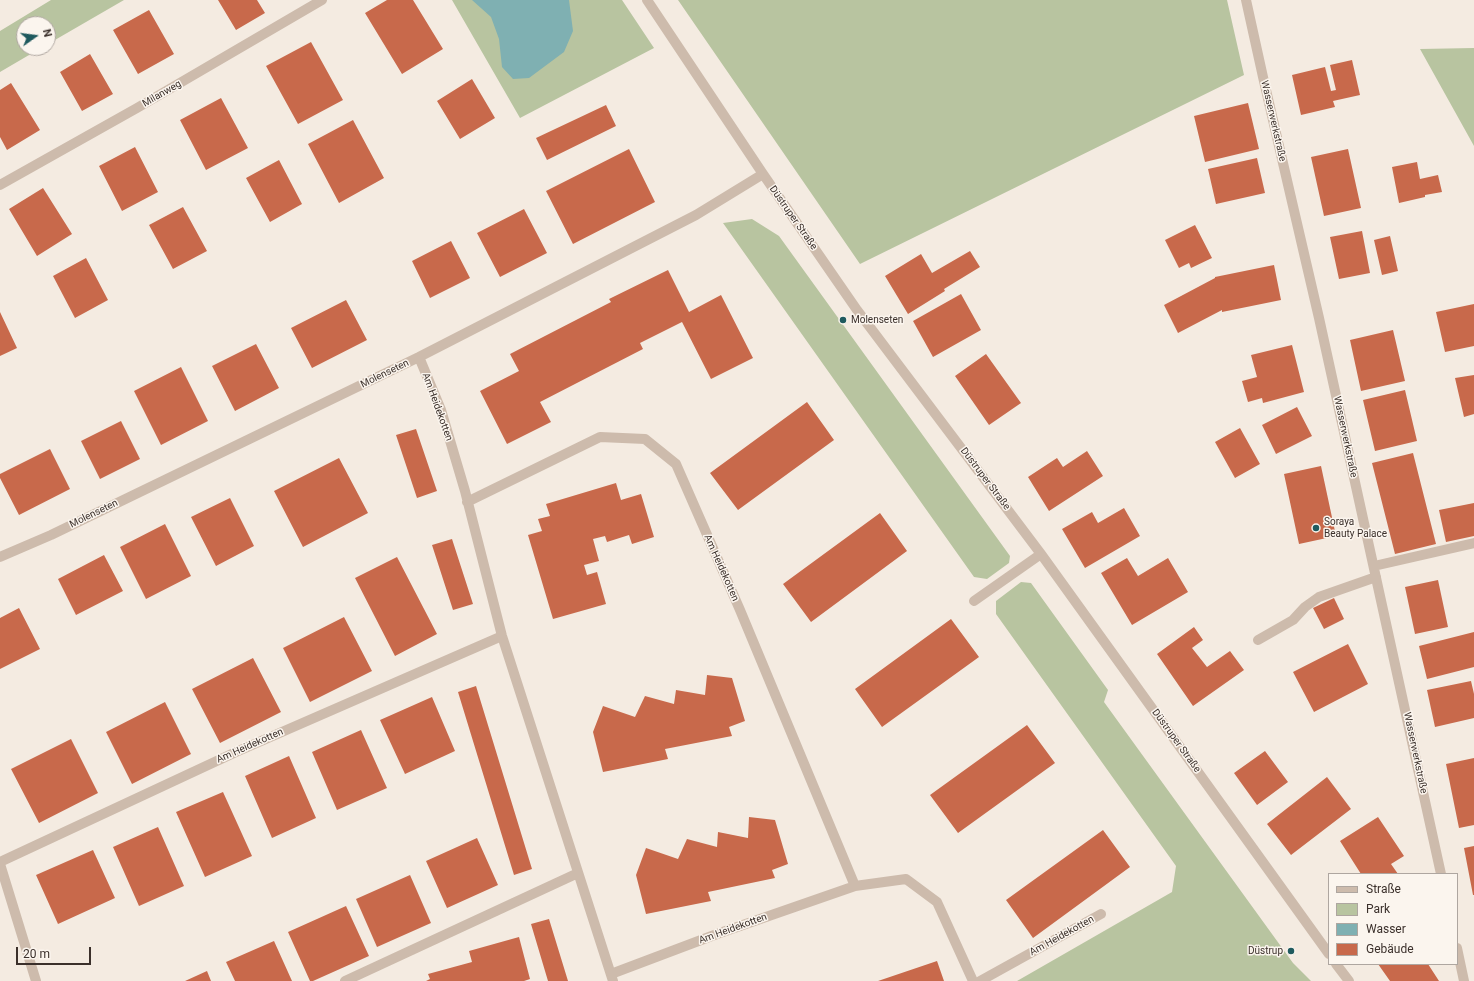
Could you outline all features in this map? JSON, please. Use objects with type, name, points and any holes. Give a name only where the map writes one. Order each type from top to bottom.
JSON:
[{"type":"street","name":"Milanweg","points":[[0,185],[137,108],[322,0]]},
{"type":"street","name":"Düstruper Straße","points":[[647,0],[763,174],[857,310],[1041,554],[1328,953]]},
{"type":"street","name":"Wasserwerkstraße","points":[[1246,0],[1375,572],[1441,873]]},
{"type":"street","name":"Molenseten","points":[[0,558],[51,535],[419,357],[696,215],[763,174]]},
{"type":"street","name":"Am Heidekotten","points":[[419,357],[441,410],[502,636],[612,977],[717,934],[855,886],[906,879],[938,902],[973,981]]},
{"type":"street","name":"Am Heidekotten","points":[[467,502],[600,437],[645,439],[676,464],[740,610],[855,886]]},
{"type":"street","points":[[1258,640],[1292,620],[1305,607],[1319,597],[1375,572],[1474,543]]},
{"type":"street","points":[[974,601],[1041,554]]},
{"type":"street","name":"Am Heidekotten","points":[[0,863],[236,752],[502,636]]},
{"type":"street","points":[[0,863],[36,981]]},
{"type":"street","points":[[345,981],[578,873]]},
{"type":"street","name":"Am Heidekotten","points":[[980,981],[1101,914]]},
{"type":"street","points":[[1458,953],[1464,981]]},
{"type":"street","points":[[1337,965],[1349,981]]},
{"type":"green space","points":[[51,0],[124,0],[56,39],[56,16],[25,16]]},
{"type":"green space","points":[[452,0],[622,0],[654,48],[520,118]]},
{"type":"green space","points":[[678,0],[1227,0],[1244,75],[860,264]]},
{"type":"green space","points":[[16,21],[16,56],[27,56],[0,72],[0,31]]},
{"type":"green space","points":[[1474,48],[1474,146],[1420,49]]},
{"type":"green space","points":[[752,219],[779,236],[1010,556],[1009,563],[987,579],[974,577],[723,223]]},
{"type":"green space","points":[[1021,582],[1031,583],[1108,690],[1104,702],[1293,963],[1311,981],[1017,981],[1172,892],[1176,866],[996,614],[996,601]]},
{"type":"water","points":[[472,0],[569,0],[573,31],[564,52],[529,78],[513,79],[502,67],[499,39],[491,17]]},
{"type":"building","points":[[218,0],[257,0],[265,13],[236,30]]},
{"type":"building","points":[[387,0],[413,0],[443,49],[402,74],[365,13]]},
{"type":"building","points":[[149,10],[174,54],[138,74],[113,30]]},
{"type":"building","points":[[311,42],[343,100],[298,124],[266,66]]},
{"type":"building","points":[[90,54],[113,94],[82,111],[60,72]]},
{"type":"building","points":[[1352,60],[1360,95],[1333,101],[1335,107],[1301,115],[1292,75],[1325,67],[1331,91],[1336,90],[1330,65]]},
{"type":"building","points":[[472,79],[495,118],[460,139],[437,101]]},
{"type":"building","points":[[11,83],[40,130],[7,150],[0,137],[0,90]]},
{"type":"building","points":[[221,98],[248,148],[206,170],[180,120]]},
{"type":"building","points":[[1248,103],[1259,149],[1205,162],[1194,116]]},
{"type":"building","points":[[606,105],[616,126],[547,160],[536,138]]},
{"type":"building","points":[[353,120],[384,178],[339,203],[308,144]]},
{"type":"building","points":[[135,147],[158,192],[122,211],[99,166]]},
{"type":"building","points":[[629,149],[655,202],[573,244],[546,191]]},
{"type":"building","points":[[1348,149],[1361,208],[1324,216],[1311,157]]},
{"type":"building","points":[[1257,158],[1265,193],[1216,204],[1208,169]]},
{"type":"building","points":[[279,160],[302,204],[270,222],[246,178]]},
{"type":"building","points":[[1417,162],[1420,179],[1438,175],[1442,192],[1425,195],[1425,197],[1399,203],[1392,167]]},
{"type":"building","points":[[43,188],[72,234],[37,256],[9,209]]},
{"type":"building","points":[[183,207],[207,251],[173,269],[149,225]]},
{"type":"building","points":[[524,209],[547,253],[500,277],[477,233]]},
{"type":"building","points":[[1195,225],[1212,258],[1191,268],[1189,263],[1179,268],[1165,240]]},
{"type":"building","points":[[1362,231],[1370,273],[1339,279],[1330,237]]},
{"type":"building","points":[[1390,236],[1398,271],[1382,275],[1374,240]]},
{"type":"building","points":[[451,241],[470,278],[430,298],[412,261]]},
{"type":"building","points":[[970,251],[980,267],[944,289],[945,291],[908,314],[885,276],[921,254],[932,273]]},
{"type":"building","points":[[86,258],[108,300],[75,318],[53,276]]},
{"type":"building","points":[[1274,265],[1281,300],[1222,312],[1222,310],[1178,333],[1164,305],[1215,277]]},
{"type":"building","points":[[668,270],[689,312],[721,295],[753,358],[711,379],[682,322],[640,343],[643,349],[540,402],[551,422],[507,444],[480,391],[519,371],[510,354],[611,302],[609,299]]},
{"type":"building","points":[[961,294],[981,330],[933,357],[913,321]]},
{"type":"building","points":[[346,300],[367,340],[312,368],[291,328]]},
{"type":"building","points":[[1474,304],[1474,346],[1445,352],[1436,312]]},
{"type":"building","points":[[0,312],[17,348],[0,356]]},
{"type":"building","points":[[1393,330],[1405,381],[1361,391],[1350,340]]},
{"type":"building","points":[[256,344],[279,388],[235,411],[212,366]]},
{"type":"building","points":[[1292,345],[1304,392],[1263,403],[1262,398],[1248,402],[1242,381],[1257,377],[1251,355]]},
{"type":"building","points":[[986,354],[1021,403],[989,425],[955,376]]},
{"type":"building","points":[[181,367],[208,421],[161,445],[134,391]]},
{"type":"building","points":[[1474,375],[1474,414],[1464,417],[1455,378]]},
{"type":"building","points":[[1405,390],[1417,441],[1375,451],[1363,400]]},
{"type":"building","points":[[807,402],[834,440],[738,510],[710,473]]},
{"type":"building","points":[[1297,407],[1312,436],[1276,454],[1262,425]]},
{"type":"building","points":[[121,421],[140,459],[100,479],[81,441]]},
{"type":"building","points":[[1240,428],[1260,464],[1235,478],[1215,442]]},
{"type":"building","points":[[416,429],[437,491],[417,498],[396,435]]},
{"type":"building","points":[[50,449],[70,489],[19,515],[0,478],[0,474]]},
{"type":"building","points":[[1087,451],[1103,476],[1049,511],[1028,477],[1057,458],[1063,467]]},
{"type":"building","points":[[1413,453],[1436,544],[1395,554],[1372,463]]},
{"type":"building","points":[[339,458],[368,513],[303,547],[274,491]]},
{"type":"building","points":[[1321,466],[1336,536],[1299,544],[1284,474]]},
{"type":"building","points":[[616,483],[621,500],[641,494],[654,537],[632,544],[629,535],[607,542],[605,536],[593,539],[599,561],[584,565],[587,575],[597,572],[606,604],[553,619],[528,535],[542,531],[538,519],[550,516],[546,504]]},
{"type":"building","points":[[230,498],[254,546],[216,566],[191,517]]},
{"type":"building","points":[[1474,503],[1474,536],[1446,542],[1439,510]]},
{"type":"building","points":[[1124,508],[1140,536],[1085,568],[1062,529],[1092,512],[1098,523]]},
{"type":"building","points":[[880,513],[907,551],[811,622],[783,584]]},
{"type":"building","points":[[165,524],[191,576],[146,599],[120,547]]},
{"type":"building","points":[[452,539],[473,604],[453,610],[432,545]]},
{"type":"building","points":[[104,555],[123,591],[76,615],[58,579]]},
{"type":"building","points":[[397,557],[437,634],[395,656],[355,578]]},
{"type":"building","points":[[1127,558],[1138,576],[1168,558],[1188,592],[1132,625],[1101,573]]},
{"type":"building","points":[[1438,580],[1448,627],[1415,634],[1405,587]]},
{"type":"building","points":[[1334,598],[1344,619],[1324,629],[1313,608]]},
{"type":"building","points":[[19,608],[40,649],[0,669],[0,618]]},
{"type":"building","points":[[344,617],[372,671],[310,702],[283,648]]},
{"type":"building","points":[[951,619],[979,657],[882,727],[855,689]]},
{"type":"building","points":[[1194,627],[1203,640],[1192,648],[1207,667],[1230,651],[1244,670],[1193,706],[1157,654]]},
{"type":"building","points":[[1474,632],[1474,667],[1427,679],[1419,646]]},
{"type":"building","points":[[1348,644],[1368,684],[1314,712],[1293,672]]},
{"type":"building","points":[[253,658],[281,712],[220,743],[192,689]]},
{"type":"building","points":[[707,675],[732,678],[745,721],[729,727],[732,736],[665,749],[668,759],[603,772],[593,732],[603,706],[635,717],[645,696],[674,704],[676,690],[705,695]]},
{"type":"building","points":[[1471,681],[1474,694],[1474,718],[1435,727],[1427,690]]},
{"type":"building","points":[[476,686],[532,869],[514,875],[458,692]]},
{"type":"building","points":[[432,697],[455,751],[405,774],[380,720]]},
{"type":"building","points":[[165,702],[191,754],[132,784],[106,732]]},
{"type":"building","points":[[1027,725],[1055,763],[958,833],[930,795]]},
{"type":"building","points":[[361,730],[387,788],[337,810],[312,752]]},
{"type":"building","points":[[71,739],[98,793],[39,823],[11,769]]},
{"type":"building","points":[[1265,751],[1288,782],[1257,805],[1234,773]]},
{"type":"building","points":[[289,756],[316,818],[272,838],[245,776]]},
{"type":"building","points":[[1474,758],[1474,825],[1459,828],[1446,764]]},
{"type":"building","points":[[1327,777],[1351,809],[1291,855],[1267,824]]},
{"type":"building","points":[[223,792],[252,856],[205,877],[176,812]]},
{"type":"building","points":[[749,817],[775,820],[788,864],[772,870],[775,878],[708,892],[711,901],[646,914],[636,875],[646,848],[678,859],[687,839],[717,847],[718,832],[748,838]]},
{"type":"building","points":[[1378,817],[1404,856],[1391,864],[1397,873],[1360,873],[1340,841]]},
{"type":"building","points":[[158,827],[184,886],[139,906],[113,847]]},
{"type":"building","points":[[1103,830],[1130,867],[1033,938],[1006,900]]},
{"type":"building","points":[[477,838],[498,885],[447,908],[426,861]]},
{"type":"building","points":[[1474,846],[1474,895],[1473,895],[1464,848]]},
{"type":"building","points":[[93,850],[115,898],[58,924],[36,875]]},
{"type":"building","points":[[410,875],[431,923],[377,947],[356,899]]},
{"type":"building","points":[[346,906],[369,956],[310,981],[288,932]]},
{"type":"building","points":[[549,919],[568,981],[548,981],[531,924]]},
{"type":"building","points":[[519,937],[530,979],[524,981],[426,981],[430,979],[428,974],[472,962],[469,951]]},
{"type":"building","points":[[274,941],[292,981],[235,981],[226,962]]},
{"type":"building","points":[[937,961],[944,981],[878,981]]},
{"type":"building","points":[[1379,965],[1429,965],[1439,981],[1390,981]]},
{"type":"building","points":[[207,971],[211,981],[185,981]]},
{"type":"place","name":"Molenseten","points":[[843,320]]},
{"type":"place","name":"Soraya Beauty Palace","points":[[1316,528]]},
{"type":"place","name":"Düstrup","points":[[1291,951]]}]
